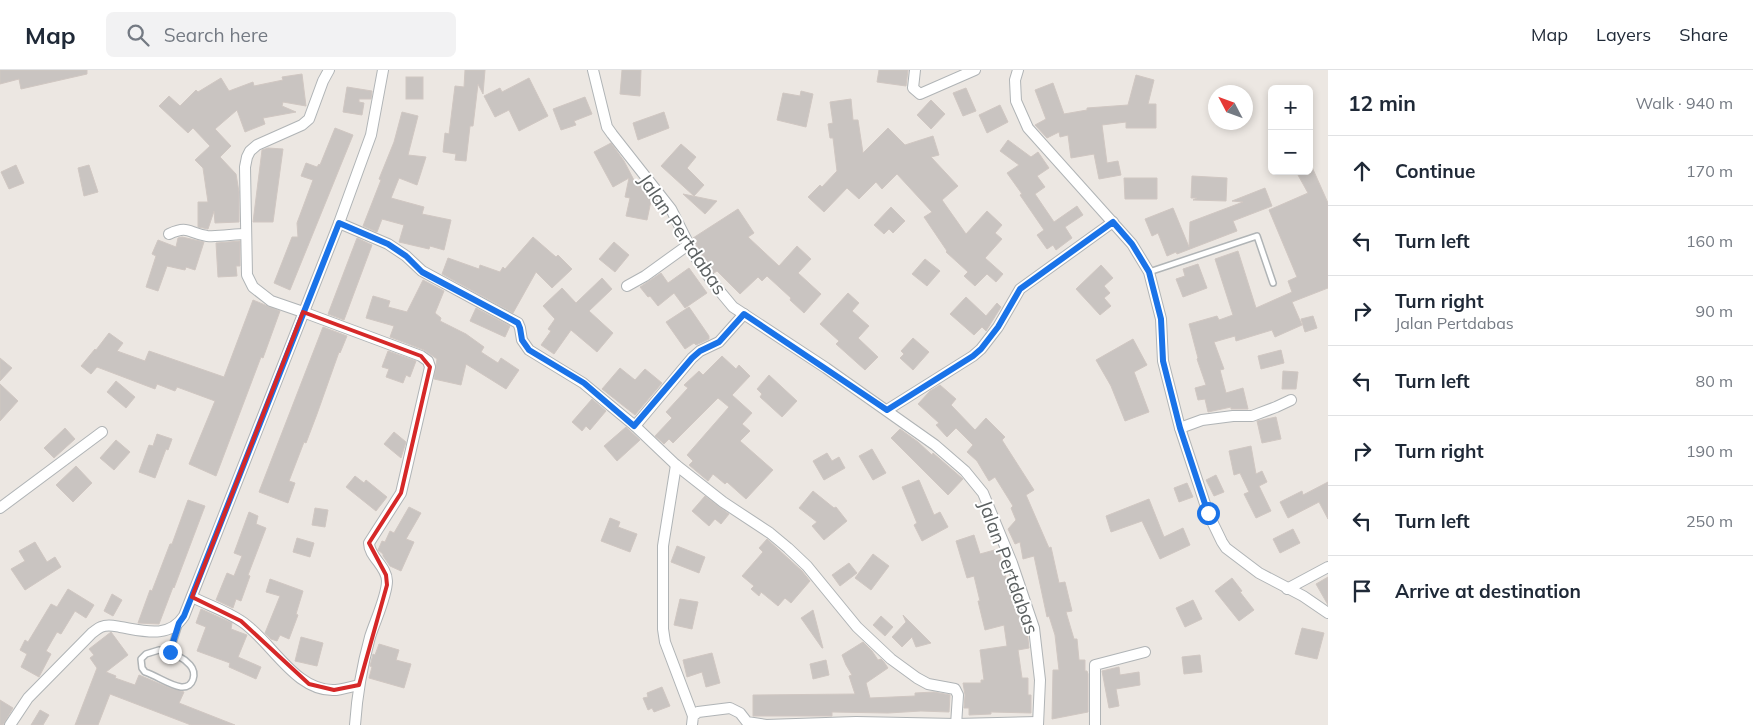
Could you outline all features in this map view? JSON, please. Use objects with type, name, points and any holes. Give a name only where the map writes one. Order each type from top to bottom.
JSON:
[{"type":"street","points":[[329,70],[309,120],[257,145],[246,157],[247,275],[253,287],[271,301],[421,356],[428,361],[430,367],[401,493],[370,543],[370,550],[386,575],[387,584],[370,637],[358,685],[355,725]]},
{"type":"street","points":[[10,725],[28,698],[100,627],[108,625],[152,633],[162,632],[179,623],[184,616],[339,223],[371,135],[383,70]]},
{"type":"street","name":"Jalan Pertdabas","points":[[593,70],[607,127],[671,209],[688,245],[713,283],[733,307],[887,410],[935,445],[965,471],[984,493],[1012,563],[1034,628],[1040,680],[1038,724]]},
{"type":"street","points":[[915,70],[913,88],[920,94],[975,70]]},
{"type":"street","points":[[1018,70],[1015,80],[1016,101],[1028,128],[1132,244],[1149,272],[1161,319],[1163,361],[1180,428],[1208,513],[1222,542],[1226,548],[1252,567],[1287,589],[1303,596],[1328,613]]},
{"type":"street","points":[[887,410],[973,356],[998,327],[1020,289],[1113,222]]},
{"type":"street","points":[[339,223],[388,244],[406,256],[422,272],[518,323],[522,340],[529,350],[584,383],[676,465],[723,502],[770,532],[788,548],[807,566],[857,627],[892,659],[928,684],[955,689],[958,696],[956,724]]},
{"type":"street","points":[[169,234],[186,229],[207,236],[246,234]]},
{"type":"street","points":[[627,286],[645,276],[688,245]]},
{"type":"street","points":[[634,426],[692,358],[700,351],[719,342],[744,314]]},
{"type":"street","points":[[1180,428],[1202,420],[1233,416],[1252,416],[1291,400]]},
{"type":"street","points":[[0,508],[102,432]]},
{"type":"street","points":[[676,465],[663,546],[663,629],[665,642],[692,720]]},
{"type":"street","points":[[1287,589],[1328,567]]},
{"type":"street","points":[[192,597],[241,621],[283,662],[310,684],[319,688],[334,690],[358,685]]},
{"type":"street","points":[[1094,725],[1095,666],[1145,652]]},
{"type":"street","points":[[692,720],[698,712],[730,708],[740,713],[747,723],[766,725],[856,723],[1038,724]]},
{"type":"lane","points":[[1149,272],[1257,236],[1273,283]]},
{"type":"lane","points":[[170,652],[179,623]]},
{"type":"lane","points":[[159,650],[170,652],[191,666],[194,675],[193,680],[187,687],[145,672],[142,668],[141,659],[146,654],[159,650]]},
{"type":"highlighted area","points":[[303,312],[421,356],[430,367],[401,493],[369,543],[386,575],[387,585],[359,685],[334,690],[309,684],[241,621],[192,597]]},
{"type":"building","points":[[0,70],[87,70],[87,74],[21,89],[19,79],[0,84]]},
{"type":"building","points":[[465,70],[485,70],[483,94],[478,84],[473,126],[470,126],[466,161],[455,160],[456,154],[443,152],[445,133],[449,134],[455,86],[464,87]]},
{"type":"building","points":[[622,70],[641,70],[640,96],[620,94]]},
{"type":"building","points":[[879,70],[908,70],[906,86],[877,82]]},
{"type":"building","points":[[302,74],[306,106],[283,102],[282,106],[296,112],[263,118],[265,124],[245,132],[237,110],[215,129],[231,146],[220,157],[236,174],[239,192],[239,222],[215,223],[214,211],[208,229],[198,227],[198,202],[208,202],[203,168],[195,160],[210,146],[193,128],[188,133],[159,106],[169,96],[180,106],[196,90],[198,92],[221,78],[229,91],[253,82],[254,86],[283,80],[282,77]]},
{"type":"building","points":[[1136,75],[1154,80],[1148,104],[1156,104],[1156,128],[1126,128],[1126,122],[1102,125],[1107,163],[1118,161],[1121,175],[1099,179],[1094,154],[1071,158],[1068,135],[1060,137],[1059,132],[1047,138],[1035,125],[1046,119],[1035,90],[1053,83],[1064,114],[1087,110],[1087,108],[1128,105]]},
{"type":"building","points":[[406,77],[423,77],[423,99],[406,99]]},
{"type":"building","points":[[529,78],[548,116],[519,131],[509,110],[495,117],[484,96],[500,88],[502,92]]},
{"type":"building","points":[[347,87],[372,91],[371,99],[359,99],[359,102],[364,103],[362,115],[343,112]]},
{"type":"building","points":[[966,88],[976,111],[963,116],[953,93]]},
{"type":"building","points":[[801,91],[813,94],[806,127],[777,120],[783,93],[800,96]]},
{"type":"building","points":[[585,97],[592,114],[574,121],[576,125],[561,130],[553,109]]},
{"type":"building","points":[[851,99],[853,120],[858,120],[863,153],[888,128],[905,145],[933,136],[939,155],[931,157],[958,186],[942,200],[966,234],[987,211],[1002,225],[995,233],[1002,239],[985,258],[1003,274],[996,282],[987,274],[975,286],[964,276],[968,272],[946,252],[924,217],[932,212],[897,174],[882,189],[876,182],[859,199],[847,188],[824,212],[808,197],[820,185],[822,187],[837,171],[833,138],[830,138],[828,124],[833,123],[830,102]]},
{"type":"building","points":[[931,100],[945,114],[931,129],[917,115]]},
{"type":"building","points":[[1000,105],[1008,122],[987,133],[979,115]]},
{"type":"building","points":[[402,112],[418,116],[408,155],[426,157],[417,185],[399,178],[391,198],[424,207],[422,214],[451,220],[444,250],[430,246],[429,249],[399,242],[404,225],[382,219],[377,232],[363,226],[394,142]]},
{"type":"building","points":[[664,112],[669,128],[638,140],[633,123]]},
{"type":"building","points":[[335,128],[353,135],[290,290],[274,283],[292,237],[298,237],[297,223],[313,180],[301,176],[306,163],[317,167],[320,165]]},
{"type":"building","points":[[1008,140],[1031,157],[1038,152],[1049,168],[1037,176],[1045,187],[1035,194],[1054,222],[1077,206],[1083,215],[1065,227],[1072,238],[1056,250],[1053,245],[1047,249],[1037,235],[1044,230],[1007,173],[1019,165],[1000,151]]},
{"type":"building","points":[[611,143],[624,161],[636,184],[644,186],[652,196],[647,220],[626,216],[630,198],[625,197],[629,178],[613,187],[594,152]]},
{"type":"building","points":[[681,144],[696,157],[687,168],[704,185],[694,196],[661,166]]},
{"type":"building","points":[[268,148],[283,149],[273,222],[253,222],[262,150]]},
{"type":"building","points":[[16,165],[24,183],[9,189],[1,172]]},
{"type":"building","points":[[89,165],[98,192],[84,196],[78,168]]},
{"type":"building","points":[[1313,169],[1328,203],[1328,288],[1292,302],[1302,325],[1275,337],[1272,330],[1236,341],[1235,336],[1214,342],[1224,369],[1220,370],[1226,393],[1243,388],[1248,409],[1231,409],[1231,407],[1208,412],[1205,399],[1198,400],[1195,388],[1206,385],[1197,359],[1189,324],[1217,316],[1219,320],[1233,315],[1215,259],[1238,251],[1256,308],[1292,292],[1288,281],[1297,277],[1269,210],[1308,193],[1298,175],[1313,175]]},
{"type":"building","points":[[1192,176],[1227,178],[1226,201],[1193,200],[1197,198],[1191,198]]},
{"type":"building","points":[[1124,178],[1157,178],[1157,199],[1125,199]]},
{"type":"building","points":[[1265,188],[1272,206],[1233,221],[1237,231],[1177,254],[1176,252],[1167,256],[1158,233],[1152,236],[1145,219],[1173,208],[1189,247],[1190,222],[1243,202],[1232,201]]},
{"type":"building","points":[[683,194],[717,201],[705,214]]},
{"type":"building","points":[[891,207],[905,221],[893,233],[889,229],[884,234],[874,225]]},
{"type":"building","points":[[738,209],[754,233],[748,237],[779,266],[797,246],[811,259],[798,273],[821,294],[804,313],[767,276],[762,281],[758,277],[740,294],[717,271],[714,273],[699,250],[693,238]]},
{"type":"building","points":[[182,237],[204,242],[195,270],[186,267],[185,270],[167,266],[158,291],[146,287],[156,256],[152,254],[158,240],[176,247],[178,238]]},
{"type":"building","points":[[533,237],[556,257],[558,255],[572,269],[552,288],[536,272],[513,313],[442,274],[448,258],[479,269],[480,265],[500,272],[503,267],[505,269]]},
{"type":"building","points":[[357,238],[372,245],[344,320],[328,314]]},
{"type":"building","points":[[240,241],[240,266],[236,266],[237,276],[218,277],[216,243]]},
{"type":"building","points":[[614,242],[629,255],[615,272],[599,259]]},
{"type":"building","points":[[925,259],[940,271],[927,286],[912,274]]},
{"type":"building","points":[[1198,264],[1207,288],[1183,297],[1176,279],[1185,276],[1183,269]]},
{"type":"building","points":[[1101,265],[1113,278],[1104,286],[1110,293],[1104,298],[1111,306],[1100,315],[1076,289]]},
{"type":"building","points":[[689,268],[707,293],[685,308],[674,293],[658,306],[640,287],[661,273],[668,283]]},
{"type":"building","points":[[602,278],[612,289],[589,311],[613,333],[597,352],[571,330],[554,354],[541,345],[551,331],[548,329],[555,319],[543,306],[562,288],[576,303]]},
{"type":"building","points":[[423,280],[444,291],[435,313],[441,318],[440,321],[466,334],[484,347],[481,352],[498,363],[501,358],[519,370],[506,389],[466,364],[461,385],[434,379],[437,359],[424,350],[390,337],[394,326],[366,318],[373,296],[390,301],[388,307],[407,312]]},
{"type":"building","points":[[848,293],[859,303],[852,311],[869,326],[858,338],[878,357],[865,370],[836,344],[839,341],[820,324]]},
{"type":"building","points":[[966,297],[986,316],[997,303],[1001,307],[986,331],[982,327],[974,335],[950,314]]},
{"type":"building","points":[[253,300],[280,311],[216,476],[189,464],[215,401],[177,387],[175,391],[157,384],[155,389],[97,367],[91,374],[81,366],[109,333],[123,343],[117,351],[145,361],[149,351],[224,377]]},
{"type":"building","points":[[689,307],[709,336],[709,339],[696,345],[694,343],[685,349],[666,322]]},
{"type":"building","points":[[476,308],[510,326],[505,337],[470,321]]},
{"type":"building","points":[[1313,316],[1317,328],[1305,332],[1301,319]]},
{"type":"building","points":[[323,327],[347,336],[339,352],[306,443],[304,442],[289,481],[295,483],[288,503],[259,492]]},
{"type":"building","points":[[913,338],[929,352],[913,370],[900,358],[904,354],[901,351]]},
{"type":"building","points":[[1133,339],[1147,365],[1134,372],[1149,412],[1125,421],[1111,386],[1096,360]]},
{"type":"building","points":[[1281,350],[1284,363],[1261,369],[1258,356]]},
{"type":"building","points":[[388,351],[416,361],[410,377],[406,375],[403,383],[386,377],[389,369],[382,367]]},
{"type":"building","points":[[722,356],[736,369],[739,365],[750,376],[732,395],[752,413],[742,424],[750,431],[740,441],[773,470],[746,499],[727,482],[725,484],[713,474],[708,481],[689,465],[693,461],[687,455],[729,407],[718,398],[673,443],[669,439],[664,444],[655,436],[672,418],[666,412],[688,388],[684,385],[699,371],[703,375]]},
{"type":"building","points":[[0,358],[12,368],[0,381]]},
{"type":"building","points":[[620,368],[635,380],[645,369],[662,383],[635,415],[602,389]]},
{"type":"building","points":[[1283,371],[1298,372],[1296,389],[1282,389]]},
{"type":"building","points":[[769,375],[797,401],[782,417],[760,397],[762,394],[757,389]]},
{"type":"building","points":[[116,381],[135,397],[126,408],[107,392]]},
{"type":"building","points":[[0,384],[18,401],[0,421]]},
{"type":"building","points":[[940,385],[956,399],[951,405],[975,430],[986,418],[1005,437],[1002,440],[1034,490],[1026,495],[1049,548],[1051,547],[1059,583],[1065,582],[1072,611],[1066,612],[1074,639],[1077,639],[1079,660],[1085,660],[1085,671],[1088,674],[1088,712],[1052,719],[1053,670],[1059,670],[1055,635],[1049,616],[1047,617],[1034,556],[1023,559],[1020,542],[1015,544],[1008,529],[1016,520],[1011,508],[1013,506],[995,477],[989,481],[977,461],[967,452],[973,445],[956,428],[947,437],[936,425],[939,423],[918,404],[930,391]]},
{"type":"building","points":[[592,399],[606,411],[590,430],[586,426],[582,431],[572,422]]},
{"type":"building","points":[[1276,417],[1281,439],[1262,443],[1257,421]]},
{"type":"building","points":[[626,427],[640,440],[617,461],[604,446]]},
{"type":"building","points":[[65,428],[75,439],[54,458],[44,448]]},
{"type":"building","points":[[900,429],[932,455],[933,453],[963,479],[948,495],[891,438]]},
{"type":"building","points":[[394,432],[406,442],[401,458],[384,444]]},
{"type":"building","points":[[157,434],[172,439],[168,450],[166,449],[155,478],[139,472],[149,445],[153,446]]},
{"type":"building","points":[[116,440],[130,452],[114,470],[100,458]]},
{"type":"building","points":[[1251,446],[1256,474],[1262,471],[1267,482],[1259,486],[1271,511],[1256,518],[1244,494],[1249,492],[1240,473],[1234,475],[1229,451]]},
{"type":"building","points":[[872,449],[886,473],[873,480],[859,456]]},
{"type":"building","points":[[827,453],[832,461],[839,457],[845,468],[824,480],[813,461]]},
{"type":"building","points":[[76,466],[92,483],[73,502],[56,485]]},
{"type":"building","points":[[1216,475],[1224,492],[1214,496],[1206,480]]},
{"type":"building","points":[[355,476],[364,483],[366,480],[387,497],[376,511],[346,487]]},
{"type":"building","points":[[919,480],[934,515],[940,512],[948,527],[922,541],[914,525],[917,523],[902,487]]},
{"type":"building","points":[[1328,482],[1328,519],[1319,502],[1288,518],[1280,502],[1302,491],[1303,495]]},
{"type":"building","points":[[1187,483],[1193,497],[1179,502],[1174,488]]},
{"type":"building","points":[[813,491],[834,508],[836,507],[847,521],[824,540],[812,526],[817,522],[799,508]]},
{"type":"building","points":[[705,496],[729,514],[721,524],[715,519],[709,526],[692,511]]},
{"type":"building","points":[[1149,499],[1164,537],[1183,528],[1190,545],[1160,559],[1142,521],[1111,532],[1106,516]]},
{"type":"building","points":[[188,500],[205,506],[174,588],[159,624],[138,623],[150,590],[152,591],[170,544],[172,544]]},
{"type":"building","points":[[409,507],[421,513],[406,539],[414,542],[401,571],[390,566],[383,554],[378,550],[382,541],[385,542],[390,531],[394,533]]},
{"type":"building","points":[[315,508],[328,510],[325,527],[312,525]]},
{"type":"building","points":[[249,512],[258,516],[256,524],[266,528],[248,575],[250,576],[241,601],[236,599],[233,608],[216,600],[227,573],[234,576],[242,556],[234,553]]},
{"type":"building","points":[[610,518],[620,522],[618,527],[637,534],[630,552],[601,541]]},
{"type":"building","points":[[1293,529],[1300,543],[1280,553],[1273,539]]},
{"type":"building","points":[[974,535],[980,554],[998,549],[1012,599],[1017,598],[1027,630],[1029,648],[1018,650],[1022,678],[1028,678],[1028,695],[1031,695],[1031,713],[991,712],[991,714],[969,715],[969,708],[964,708],[965,695],[963,683],[981,683],[981,680],[984,680],[980,650],[1007,646],[1004,625],[985,630],[974,576],[967,578],[956,541]]},
{"type":"building","points":[[297,538],[314,543],[310,557],[293,552]]},
{"type":"building","points":[[767,539],[802,571],[810,581],[791,603],[785,598],[778,606],[761,592],[759,596],[751,589],[754,586],[742,576],[763,552],[759,548]]},
{"type":"building","points":[[35,542],[47,562],[55,557],[61,567],[25,590],[11,569],[25,561],[19,551]]},
{"type":"building","points":[[677,546],[705,557],[699,573],[671,562]]},
{"type":"building","points":[[873,554],[889,566],[871,590],[855,578]]},
{"type":"building","points":[[849,563],[857,573],[840,586],[832,575]]},
{"type":"building","points":[[1328,577],[1328,605],[1316,584]]},
{"type":"building","points":[[1232,578],[1254,610],[1239,621],[1215,591]]},
{"type":"building","points":[[270,579],[303,591],[296,614],[298,615],[289,639],[280,635],[277,641],[271,639],[265,633],[280,596],[266,592]]},
{"type":"building","points":[[68,589],[94,605],[86,618],[75,611],[61,634],[57,632],[46,651],[51,654],[39,677],[21,667],[27,654],[20,650],[25,640],[28,642],[51,604],[57,607]]},
{"type":"building","points":[[112,594],[122,600],[113,616],[104,611]]},
{"type":"building","points":[[680,599],[698,602],[692,629],[674,625]]},
{"type":"building","points":[[1193,600],[1202,619],[1185,627],[1176,608]]},
{"type":"building","points":[[201,609],[232,623],[231,629],[247,635],[238,657],[261,667],[256,679],[229,667],[230,663],[197,651],[206,627],[196,623]]},
{"type":"building","points":[[813,610],[823,648],[801,618]]},
{"type":"building","points":[[903,615],[931,643],[916,647],[912,637],[902,647],[892,637],[906,622]]},
{"type":"building","points":[[881,616],[893,627],[885,636],[873,625]]},
{"type":"building","points":[[1302,628],[1324,633],[1317,659],[1295,654]]},
{"type":"building","points":[[111,632],[128,655],[106,672],[116,676],[115,678],[135,685],[139,675],[184,692],[179,703],[235,725],[191,725],[110,694],[98,725],[75,725],[97,668],[90,658],[94,655],[89,649]]},
{"type":"building","points":[[301,637],[323,643],[317,666],[295,661]]},
{"type":"building","points":[[863,642],[878,660],[881,659],[888,668],[866,683],[870,698],[915,696],[915,693],[934,692],[950,695],[949,712],[832,712],[832,716],[753,716],[753,695],[855,694],[849,676],[852,675],[842,655]]},
{"type":"building","points":[[379,644],[399,650],[396,660],[411,664],[404,688],[369,678],[373,654],[375,655]]},
{"type":"building","points":[[712,653],[720,683],[706,687],[702,672],[687,677],[683,660]]},
{"type":"building","points":[[1200,655],[1202,672],[1184,674],[1182,657]]},
{"type":"building","points":[[826,660],[829,675],[813,679],[810,664]]},
{"type":"building","points":[[1119,667],[1120,675],[1139,672],[1140,685],[1116,689],[1119,706],[1109,708],[1102,671]]},
{"type":"building","points":[[662,687],[670,706],[654,712],[652,708],[648,710],[643,698],[648,697],[647,693]]},
{"type":"building","points":[[0,700],[13,708],[3,725],[0,725]]},
{"type":"building","points":[[40,710],[49,715],[43,725],[31,725]]},
{"type":"route","points":[[170,652],[179,623],[184,616],[339,223],[388,244],[406,256],[422,272],[518,323],[522,340],[529,350],[584,383],[634,426],[692,358],[700,351],[724,338],[744,314],[887,410],[973,356],[998,327],[1020,289],[1113,222],[1132,244],[1149,272],[1161,319],[1163,361],[1180,428],[1208,513]]}]
